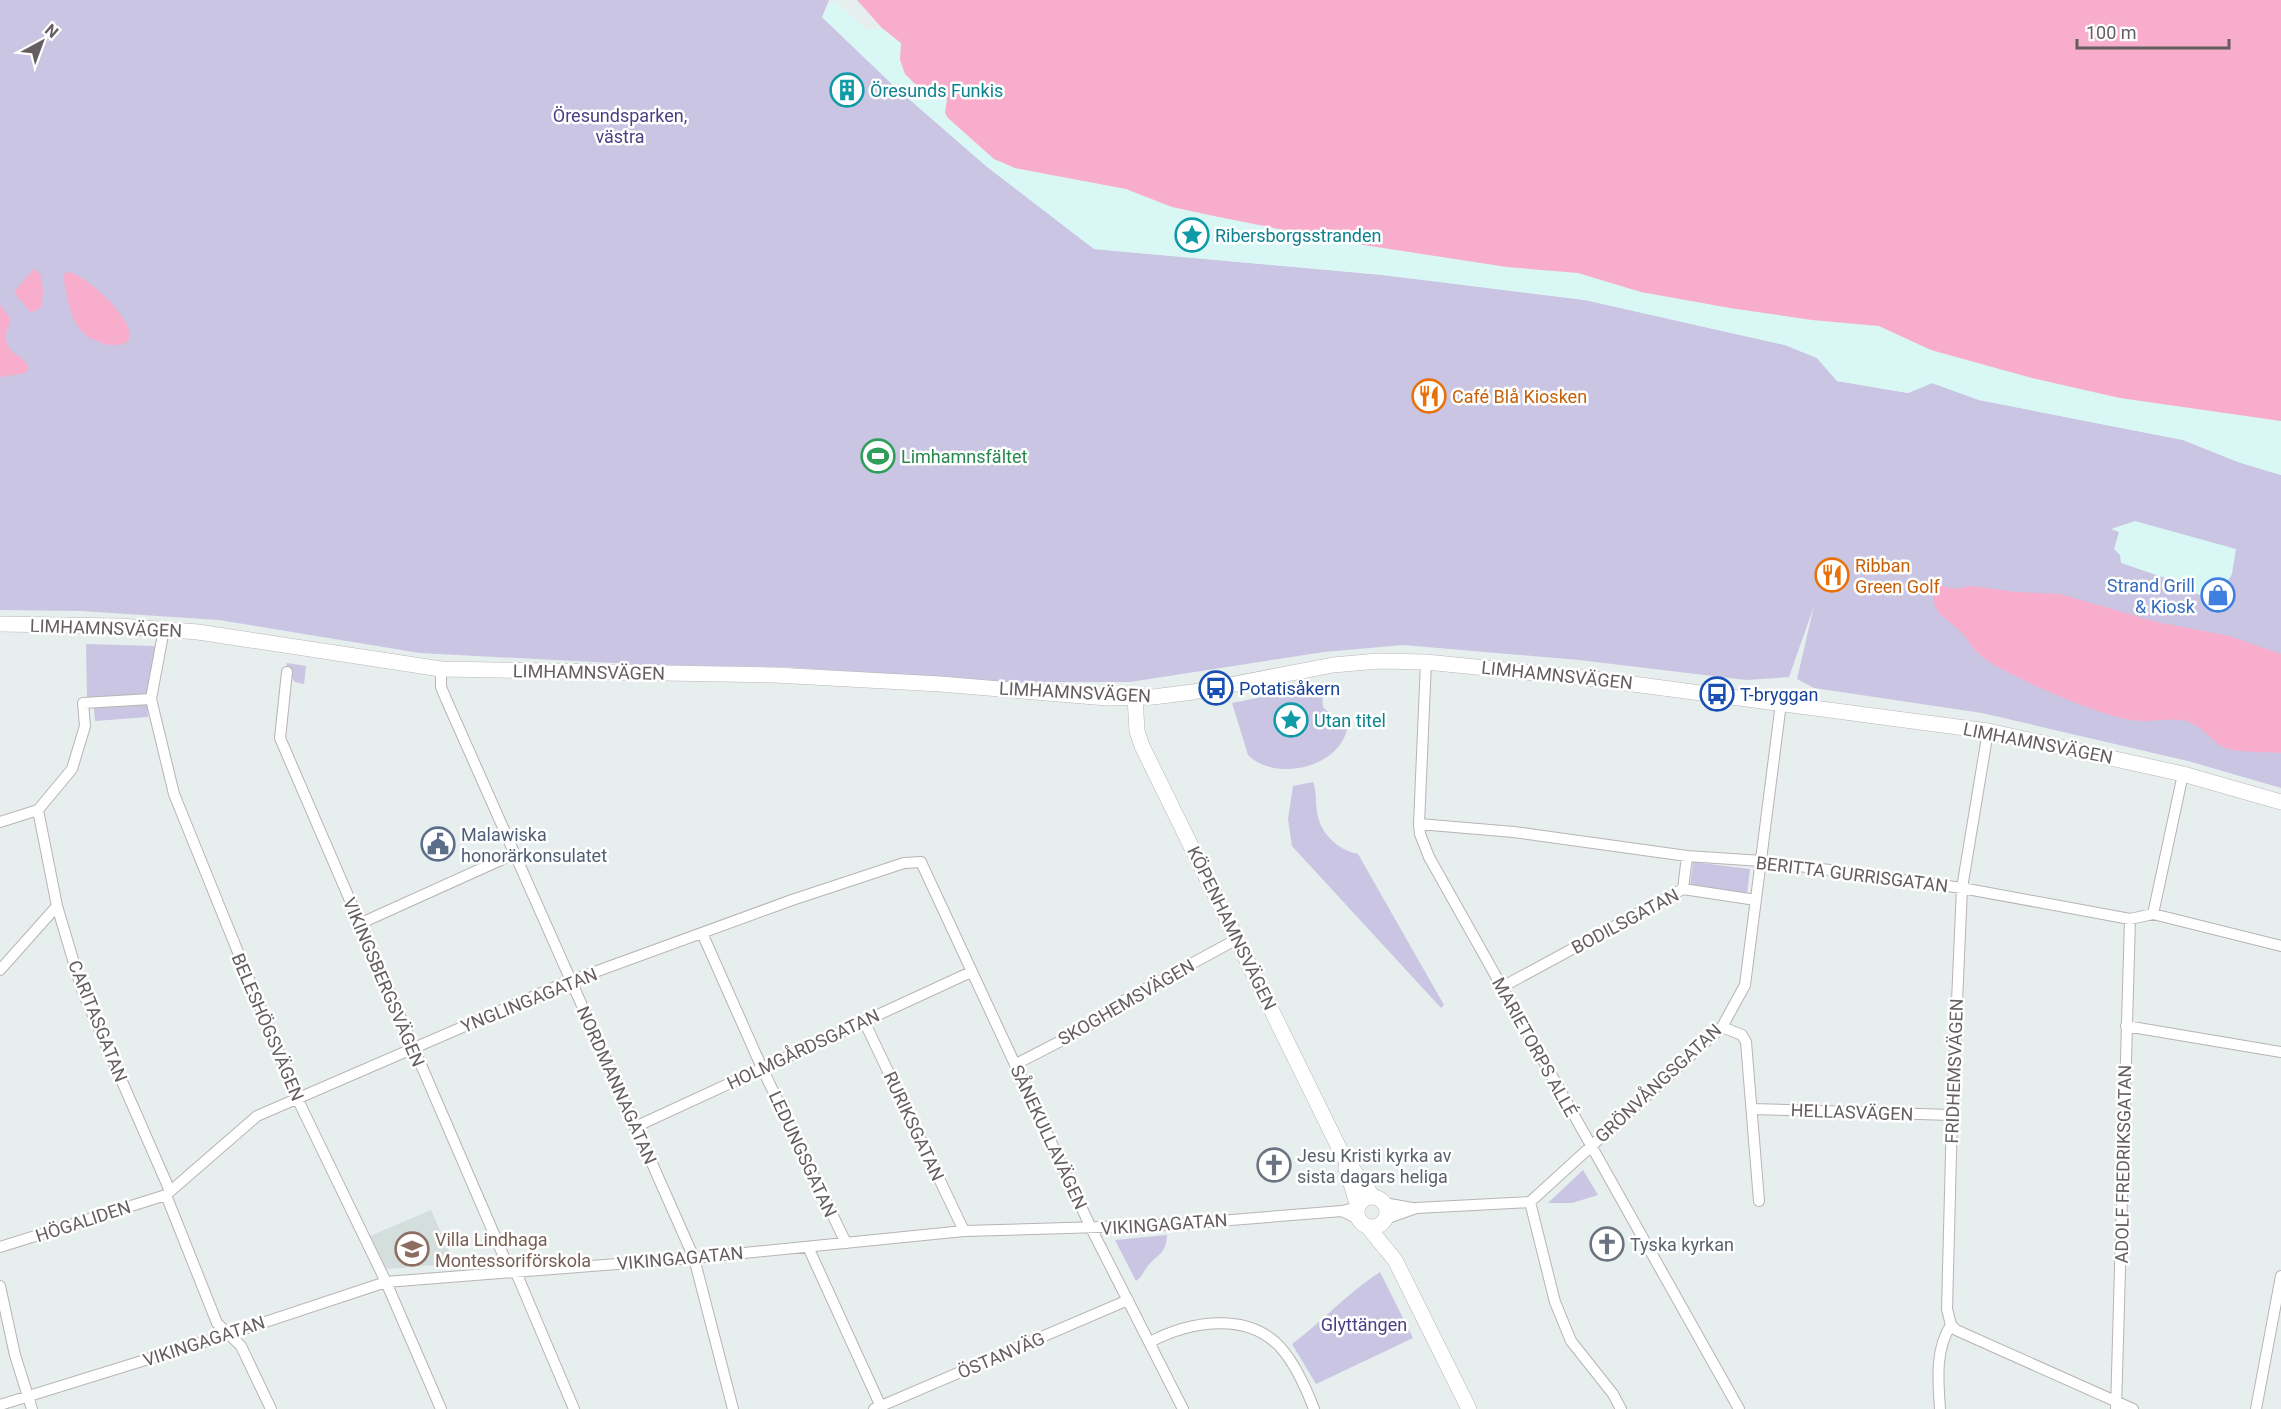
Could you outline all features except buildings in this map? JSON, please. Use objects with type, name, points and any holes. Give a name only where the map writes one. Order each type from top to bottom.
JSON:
[{"type":"main road","name":"LIMHAMNSVÄGEN","points":[[0,624],[164,629],[441,669],[775,675],[940,684],[1107,698],[1193,692],[1333,665],[1378,661],[1426,662],[1572,676],[1988,731],[2183,774],[2281,802]]},
{"type":"main road","name":"KÖPENHAMNSVÄGEN","points":[[1135,697],[1137,731],[1142,746],[1343,1156],[1353,1197],[1361,1215],[1395,1260],[1469,1409]]},
{"type":"main road","name":"KÖPENHAMNSVÄGEN","points":[[1343,1156],[1378,1200]]},
{"type":"main road","points":[[1364,1199],[1378,1200],[1387,1211],[1384,1220],[1377,1226],[1361,1215],[1364,1199]]},
{"type":"main road","name":"KÖPENHAMNSVÄGEN","points":[[1384,1220],[1395,1260]]},
{"type":"street","name":"BELESHÖGSVÄGEN","points":[[164,629],[151,699],[174,794],[297,1098],[386,1281],[441,1409]]},
{"type":"street","name":"MARIETORPS ALLÉ","points":[[1426,662],[1419,824],[1429,857],[1590,1146],[1649,1245],[1739,1409]]},
{"type":"street","name":"NORDMANNAGATAN","points":[[441,669],[441,687],[694,1258],[733,1409]]},
{"type":"street","name":"VIKINGSBERGSVÄGEN","points":[[287,672],[280,738],[413,1048],[574,1409]]},
{"type":"street","points":[[285,688],[298,690]]},
{"type":"street","points":[[0,822],[38,810],[72,769],[86,726],[83,703],[151,699]]},
{"type":"street","name":"GRÖNVÅNGSGATAN","points":[[1590,1146],[1722,1027],[1745,985],[1781,703]]},
{"type":"street","name":"FRIDHEMSVÄGEN","points":[[1940,1409],[1940,1350],[1943,1337],[1951,1325],[1947,1309],[1952,1115],[1962,888],[1988,731]]},
{"type":"street","points":[[2153,914],[2183,774]]},
{"type":"street","name":"CARITASGATAN","points":[[38,810],[57,906],[81,990],[168,1193],[217,1323],[241,1346],[271,1409]]},
{"type":"street","name":"BERITTA GURRISGATAN","points":[[1419,824],[1514,832],[1688,856],[1762,861],[1962,888],[2130,920],[2153,914],[2281,946]]},
{"type":"street","points":[[359,924],[514,854]]},
{"type":"street","points":[[1683,889],[1688,856]]},
{"type":"street","name":"YNGLINGAGATAN","points":[[168,1193],[248,1122],[297,1098],[571,981],[792,900],[904,863],[921,862]]},
{"type":"street","name":"SÅNEKULLAVÄGEN","points":[[921,862],[1091,1228],[1183,1409]]},
{"type":"street","name":"BODILSGATAN","points":[[1502,987],[1683,889],[1756,900]]},
{"type":"street","points":[[0,970],[57,906]]},
{"type":"street","name":"ADOLF FREDRIKSGATAN","points":[[2116,1405],[2130,920]]},
{"type":"street","name":"LEDUNGSGATAN","points":[[702,933],[762,1068],[846,1243]]},
{"type":"street","name":"SKOGHEMSVÄGEN","points":[[1016,1064],[1084,1029],[1101,1019],[1116,1005],[1237,939]]},
{"type":"street","name":"HOLMGÅRDSGATAN","points":[[635,1127],[971,972]]},
{"type":"street","name":"RURIKSGATAN","points":[[864,1021],[964,1231]]},
{"type":"street","points":[[2126,1026],[2281,1052]]},
{"type":"street","points":[[1722,1027],[1742,1035],[1746,1042],[1759,1201]]},
{"type":"street","name":"HELLASVÄGEN","points":[[1752,1109],[1952,1115]]},
{"type":"street","points":[[1378,1200],[1416,1208],[1530,1202],[1590,1146]]},
{"type":"street","name":"HÖGALIDEN","points":[[0,1247],[168,1193]]},
{"type":"street","points":[[1530,1202],[1555,1302],[1570,1341],[1613,1394],[1621,1409]]},
{"type":"street","points":[[1384,1220],[1416,1208]]},
{"type":"street","name":"VIKINGAGATAN","points":[[0,1405],[29,1398],[230,1334],[386,1281],[694,1258],[964,1231],[1091,1228],[1342,1211],[1361,1215]]},
{"type":"street","points":[[808,1247],[879,1408]]},
{"type":"street","points":[[2256,1409],[2281,1276]]},
{"type":"street","points":[[0,1286],[15,1355],[32,1409]]},
{"type":"street","name":"ÖSTANVÄG","points":[[879,1408],[1128,1300]]},
{"type":"street","points":[[1149,1342],[1191,1325],[1217,1322],[1253,1331],[1280,1347],[1293,1365],[1314,1409]]},
{"type":"street","points":[[1951,1325],[1956,1330],[2116,1405],[2133,1409]]},
{"type":"shaded area","points":[[857,0],[2281,0],[2281,421],[2120,398],[2032,378],[1931,350],[1879,326],[1812,320],[1730,308],[1641,292],[1578,273],[1507,267],[1344,242],[1172,207],[1126,189],[1015,168],[994,159],[948,118],[945,113],[947,99],[921,90],[905,74],[900,60],[901,43],[882,28]]},
{"type":"shaded area","points":[[34,269],[41,275],[43,291],[41,307],[31,313],[14,292]]},
{"type":"shaded area","points":[[66,272],[74,274],[96,288],[118,310],[130,332],[129,340],[120,345],[109,345],[91,339],[83,333],[77,326],[70,308],[63,278]]},
{"type":"shaded area","points":[[0,305],[10,318],[6,335],[7,344],[27,363],[29,368],[25,373],[0,377]]},
{"type":"shaded area","points":[[1938,585],[1956,589],[1971,586],[2017,592],[2060,594],[2157,622],[2229,636],[2281,654],[2281,753],[2228,749],[2188,722],[2181,720],[2137,721],[2117,717],[2031,684],[1981,656],[1960,631],[1938,611],[1934,600]]},
{"type":"shaded area","name":"Villa Lindhaga Montessoriförskola","points":[[431,1210],[454,1263],[389,1269],[382,1265],[370,1236]]},
{"type":"green space","name":"Öresundsparken, västra","points":[[0,0],[829,0],[822,17],[894,86],[986,166],[1094,249],[1383,275],[1585,300],[1785,345],[1817,358],[1837,381],[1908,393],[1932,383],[1979,400],[2183,440],[2238,462],[2281,475],[2281,788],[2188,761],[1982,713],[1814,688],[1797,679],[1814,606],[1789,677],[1746,680],[1579,660],[1403,645],[1324,652],[1130,682],[1003,682],[784,667],[652,665],[420,653],[219,620],[81,611],[0,610]]},
{"type":"green space","points":[[86,644],[155,646],[147,695],[87,698]]},
{"type":"green space","points":[[287,663],[306,666],[304,684],[295,682],[286,670]]},
{"type":"green space","points":[[1326,684],[1322,694],[1323,707],[1336,720],[1348,721],[1345,737],[1336,749],[1324,759],[1308,766],[1292,769],[1261,764],[1248,755],[1232,703]]},
{"type":"green space","points":[[147,702],[148,717],[95,721],[94,707]]},
{"type":"green space","points":[[1313,782],[1321,826],[1343,849],[1358,854],[1444,1005],[1441,1008],[1292,846],[1288,819],[1293,786]]},
{"type":"green space","points":[[1693,862],[1750,869],[1747,894],[1690,887]]},
{"type":"green space","points":[[1583,1170],[1598,1195],[1572,1203],[1548,1203]]},
{"type":"green space","points":[[1167,1235],[1163,1250],[1136,1281],[1115,1240]]},
{"type":"green space","name":"Glyttängen","points":[[1380,1272],[1413,1338],[1316,1384],[1292,1344]]},
{"type":"sand","name":"Ribersborgsstranden","points":[[833,0],[867,30],[882,28],[901,43],[900,60],[937,95],[947,99],[948,118],[994,159],[1015,168],[1126,189],[1172,207],[1344,242],[1507,267],[1578,273],[1641,292],[1730,308],[1812,320],[1879,326],[1931,350],[2032,378],[2120,398],[2281,421],[2281,475],[2238,462],[2183,440],[1979,400],[1932,383],[1908,393],[1837,381],[1817,358],[1785,345],[1585,300],[1383,275],[1094,249],[986,166],[894,86],[822,17]]},
{"type":"sand","points":[[2135,521],[2236,549],[2232,574],[2223,590],[2211,587],[2203,597],[2171,580],[2121,563],[2120,555],[2114,549],[2119,532],[2111,529]]},
{"type":"place","name":"Öresunds Funkis","points":[[847,90]]},
{"type":"place","name":"Ribersborgsstranden","points":[[1192,235]]},
{"type":"place","name":"Café Blå Kiosken","points":[[1429,396]]},
{"type":"place","name":"Limhamnsfältet","points":[[878,456]]},
{"type":"place","name":"Ribban Green Golf","points":[[1832,575]]},
{"type":"place","name":"Strand Grill & Kiosk","points":[[2218,595]]},
{"type":"place","name":"Potatisåkern","points":[[1216,688]]},
{"type":"place","name":"T-bryggan","points":[[1717,694]]},
{"type":"place","name":"Utan titel","points":[[1291,720]]},
{"type":"place","name":"Malawiska honorärkonsulatet","points":[[438,844]]},
{"type":"place","name":"Jesu Kristi kyrka av sista dagars heliga","points":[[1274,1165]]},
{"type":"place","name":"Tyska kyrkan","points":[[1607,1244]]},
{"type":"place","name":"Villa Lindhaga Montessoriförskola","points":[[412,1249]]}]
